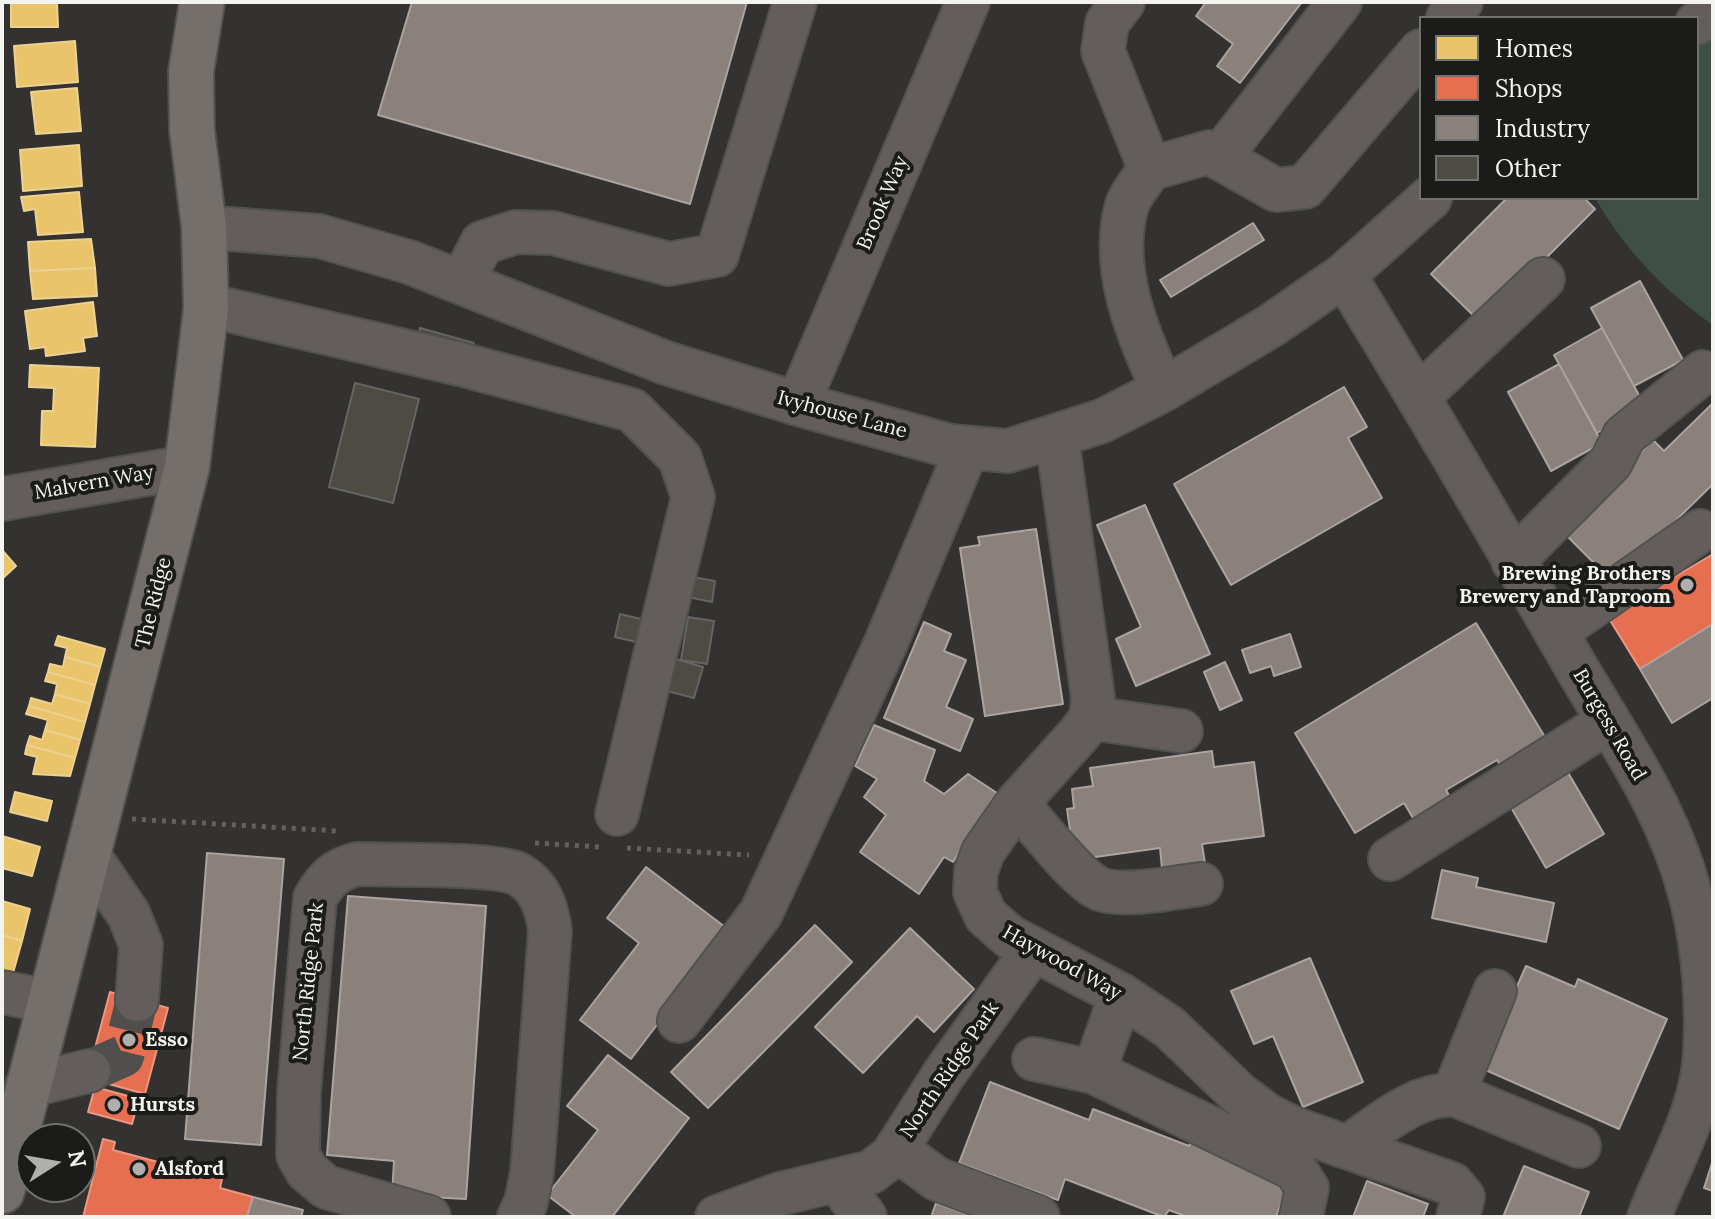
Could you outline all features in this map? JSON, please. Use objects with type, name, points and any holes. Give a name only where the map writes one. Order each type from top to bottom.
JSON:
[{"type":"main road","name":"The Ridge","points":[[2,1191],[187,467],[206,309],[204,227],[192,130],[191,72],[202,2]]},
{"type":"street","points":[[462,282],[482,243],[516,232],[553,233],[669,264],[717,255],[795,2]]},
{"type":"street","name":"Brook Way","points":[[798,404],[968,2]]},
{"type":"street","points":[[1123,2],[1107,23],[1103,51],[1150,169]]},
{"type":"street","points":[[1219,158],[1340,2]]},
{"type":"street","points":[[1163,390],[1135,328],[1120,250],[1127,203],[1150,169],[1209,152],[1276,190],[1305,187],[1419,53]]},
{"type":"street","name":"Ivyhouse Lane","points":[[204,227],[319,236],[462,282],[666,363],[798,404],[967,449],[1008,451],[1057,438],[1102,421],[1163,390],[1272,325],[1344,275],[1428,200]]},
{"type":"street","name":"Burgess Road","points":[[1344,275],[1661,815],[1697,860],[1698,926],[1706,994],[1705,1056],[1696,1102],[1649,1217]]},
{"type":"street","points":[[1418,397],[1543,279]]},
{"type":"street","points":[[206,309],[228,310],[460,364],[632,410],[680,458],[693,497],[617,814]]},
{"type":"street","points":[[1513,561],[1611,462],[1624,436],[1703,372]]},
{"type":"street","points":[[1057,438],[1093,698],[1091,718],[1181,731]]},
{"type":"street","points":[[679,1021],[761,913],[885,645],[967,449]]},
{"type":"street","name":"Malvern Way","points":[[2,499],[187,467]]},
{"type":"street","points":[[1556,632],[1700,531]]},
{"type":"street","name":"Haywood Way","points":[[1091,718],[1017,803],[983,852],[976,871],[975,892],[986,916],[997,927],[1033,950],[1121,995],[1193,1046],[1239,1094],[1267,1115],[1452,1184],[1463,1197],[1458,1217]]},
{"type":"street","points":[[1390,859],[1608,722]]},
{"type":"street","points":[[1017,803],[1079,872],[1100,889],[1136,892],[1201,884]]},
{"type":"street","points":[[89,856],[129,915],[141,945],[137,1000]]},
{"type":"street","name":"North Ridge Park","points":[[429,1217],[326,1187],[307,1171],[298,1155],[299,1092],[315,898],[330,876],[341,868],[358,864],[509,870],[532,884],[548,910],[550,931],[532,1173],[526,1202],[519,1217]]},
{"type":"street","name":"North Ridge Park","points":[[717,1217],[780,1194],[871,1172],[896,1149],[951,1064],[1033,950]]},
{"type":"street","points":[[1453,1095],[1495,991]]},
{"type":"street","points":[[2,992],[51,1002]]},
{"type":"street","points":[[1094,1072],[1121,995]]},
{"type":"street","points":[[1034,1059],[1094,1072],[1295,1169],[1307,1188],[1301,1217]]},
{"type":"street","points":[[27,1086],[89,1071]]},
{"type":"street","points":[[1340,1142],[1429,1097],[1453,1095],[1579,1146]]},
{"type":"street","points":[[896,1149],[937,1179],[1038,1217]]},
{"type":"street","points":[[838,1182],[865,1217]]},
{"type":"green space","points":[[1713,31],[1713,325],[1678,298],[1647,268],[1619,235],[1596,200],[1699,200],[1699,38]]},
{"type":"building: Homes","points":[[11,2],[57,2],[58,27],[11,27]]},
{"type":"building: Homes","points":[[75,41],[78,82],[17,87],[14,46]]},
{"type":"building: Homes","points":[[77,88],[81,131],[36,134],[31,92]]},
{"type":"building: Homes","points":[[79,145],[82,186],[23,191],[20,150]]},
{"type":"building: Homes","points":[[79,192],[83,232],[38,235],[35,209],[24,211],[21,197]]},
{"type":"building: Homes","points":[[91,239],[95,268],[30,271],[28,242]]},
{"type":"building: Homes","points":[[95,268],[97,296],[33,299],[30,271]]},
{"type":"building: Homes","points":[[93,302],[97,336],[83,338],[85,351],[46,356],[45,347],[30,349],[25,311]]},
{"type":"building: Homes","points":[[30,365],[99,368],[95,447],[41,445],[42,411],[53,411],[54,388],[29,387]]},
{"type":"building: Homes","points":[[2,550],[16,566],[2,579]]},
{"type":"building: Homes","points":[[58,636],[105,649],[100,667],[65,657],[67,648],[55,645]]},
{"type":"building: Homes","points":[[65,657],[100,667],[95,685],[48,672],[50,664],[63,667]]},
{"type":"building: Homes","points":[[48,672],[95,685],[90,704],[55,694],[57,684],[45,681]]},
{"type":"building: Homes","points":[[55,694],[90,704],[85,722],[29,706],[31,698],[52,704]]},
{"type":"building: Homes","points":[[29,706],[85,722],[80,740],[45,730],[48,720],[26,714]]},
{"type":"building: Homes","points":[[45,730],[80,740],[75,758],[27,745],[30,736],[42,740]]},
{"type":"building: Homes","points":[[27,745],[75,758],[70,776],[33,774],[37,757],[25,754]]},
{"type":"building: Homes","points":[[15,792],[52,801],[47,821],[10,812]]},
{"type":"building: Homes","points":[[2,836],[40,847],[32,876],[2,868]]},
{"type":"building: Homes","points":[[2,901],[30,909],[22,941],[2,935]]},
{"type":"building: Homes","points":[[2,935],[22,941],[13,973],[2,970]]},
{"type":"building: Shops","name":"Brewing Brothers Brewery and Taproom","points":[[1713,554],[1713,624],[1640,669],[1608,617]]},
{"type":"building: Shops","name":"Esso","points":[[110,992],[168,1008],[145,1094],[87,1078]]},
{"type":"building: Shops","name":"Hursts","points":[[95,1087],[139,1099],[132,1124],[88,1112]]},
{"type":"building: Shops","name":"Alsford","points":[[103,1139],[115,1142],[113,1150],[222,1179],[220,1188],[253,1197],[247,1217],[83,1217],[87,1203],[96,1203],[96,1166]]},
{"type":"building: Industry","points":[[412,2],[747,2],[690,204],[378,115]]},
{"type":"building: Industry","points":[[1206,2],[1302,2],[1240,83],[1217,66],[1233,44],[1196,16]]},
{"type":"building: Industry","points":[[1505,200],[1586,200],[1595,209],[1481,323],[1431,274]]},
{"type":"building: Industry","points":[[1253,223],[1264,240],[1171,297],[1160,280]]},
{"type":"building: Industry","points":[[1640,281],[1683,360],[1634,386],[1591,308]]},
{"type":"building: Industry","points":[[1602,328],[1645,406],[1597,433],[1554,355]]},
{"type":"building: Industry","points":[[1559,364],[1602,443],[1551,471],[1508,392]]},
{"type":"building: Industry","points":[[1344,387],[1367,427],[1348,438],[1382,498],[1231,585],[1174,484]]},
{"type":"building: Industry","points":[[1713,403],[1713,484],[1613,582],[1568,537],[1582,523],[1575,516],[1653,440],[1664,451]]},
{"type":"building: Industry","points":[[1145,505],[1210,654],[1136,686],[1116,639],[1141,627],[1097,525]]},
{"type":"building: Industry","points":[[1036,529],[1063,704],[985,716],[960,548],[980,545],[978,537]]},
{"type":"building: Industry","points":[[924,622],[951,634],[944,651],[966,660],[946,707],[973,719],[960,751],[884,718]]},
{"type":"building: Industry","points":[[1476,623],[1551,747],[1506,775],[1497,760],[1446,790],[1455,806],[1419,828],[1404,803],[1355,833],[1295,733]]},
{"type":"building: Industry","points":[[1713,624],[1713,698],[1672,723],[1640,669]]},
{"type":"building: Industry","points":[[1290,634],[1301,667],[1274,676],[1271,666],[1250,673],[1242,650]]},
{"type":"building: Industry","points":[[1225,662],[1242,700],[1220,710],[1204,672]]},
{"type":"building: Industry","points":[[874,725],[935,750],[924,781],[944,794],[968,774],[997,793],[953,862],[944,857],[919,894],[860,852],[886,815],[864,797],[877,779],[855,766]]},
{"type":"building: Industry","points":[[1212,751],[1214,767],[1254,762],[1264,836],[1202,844],[1205,864],[1162,869],[1160,848],[1081,859],[1072,844],[1067,809],[1074,808],[1072,789],[1093,786],[1090,768]]},
{"type":"building: Industry","points":[[1563,764],[1604,834],[1546,868],[1505,797]]},
{"type":"building: Industry","points":[[207,853],[284,859],[261,1145],[185,1139]]},
{"type":"building: Industry","points":[[646,867],[729,930],[631,1059],[580,1020],[639,943],[607,918]]},
{"type":"building: Industry","points":[[1442,870],[1478,878],[1476,887],[1554,903],[1546,942],[1432,918]]},
{"type":"building: Industry","points":[[348,896],[486,906],[466,1199],[392,1195],[394,1161],[327,1155]]},
{"type":"building: Industry","points":[[815,925],[852,962],[708,1108],[671,1072]]},
{"type":"building: Industry","points":[[910,928],[974,989],[934,1032],[917,1016],[863,1073],[815,1027]]},
{"type":"building: Industry","points":[[1310,958],[1363,1082],[1303,1107],[1273,1036],[1254,1044],[1231,991]]},
{"type":"building: Industry","points":[[1526,966],[1575,987],[1578,979],[1667,1019],[1619,1129],[1481,1068]]},
{"type":"building: Industry","points":[[608,1055],[689,1118],[612,1217],[576,1217],[547,1195],[598,1130],[567,1106]]},
{"type":"building: Industry","points":[[990,1082],[1089,1120],[1093,1109],[1189,1146],[1193,1137],[1292,1174],[1276,1217],[1188,1217],[1169,1210],[1164,1217],[1065,1179],[1058,1200],[959,1163]]},
{"type":"building: Industry","points":[[1713,1160],[1713,1191],[1704,1188]]},
{"type":"building: Industry","points":[[1524,1166],[1589,1192],[1579,1217],[1503,1217]]},
{"type":"building: Industry","points":[[1367,1181],[1428,1204],[1423,1217],[1353,1217]]},
{"type":"building: Industry","points":[[253,1197],[303,1210],[301,1217],[247,1217]]},
{"type":"building: Industry","points":[[936,1203],[939,1204],[975,1217],[931,1217]]},
{"type":"building: Other","points":[[420,328],[474,343],[470,358],[416,344]]},
{"type":"building: Other","points":[[355,383],[419,399],[393,503],[329,487]]},
{"type":"building: Other","points":[[692,577],[715,581],[712,602],[688,597]]},
{"type":"building: Other","points":[[620,614],[641,619],[636,642],[615,637]]},
{"type":"building: Other","points":[[688,617],[714,621],[707,664],[681,660]]},
{"type":"building: Other","points":[[676,659],[703,667],[694,698],[667,691]]},
{"type":"tunnel","points":[[89,1071],[123,1056],[137,1000]]},
{"type":"place","name":"Brewing Brothers Brewery and Taproom","points":[[1687,585]]},
{"type":"place","name":"Esso","points":[[129,1040]]},
{"type":"place","name":"Hursts","points":[[114,1105]]},
{"type":"place","name":"Alsford","points":[[139,1169]]}]
